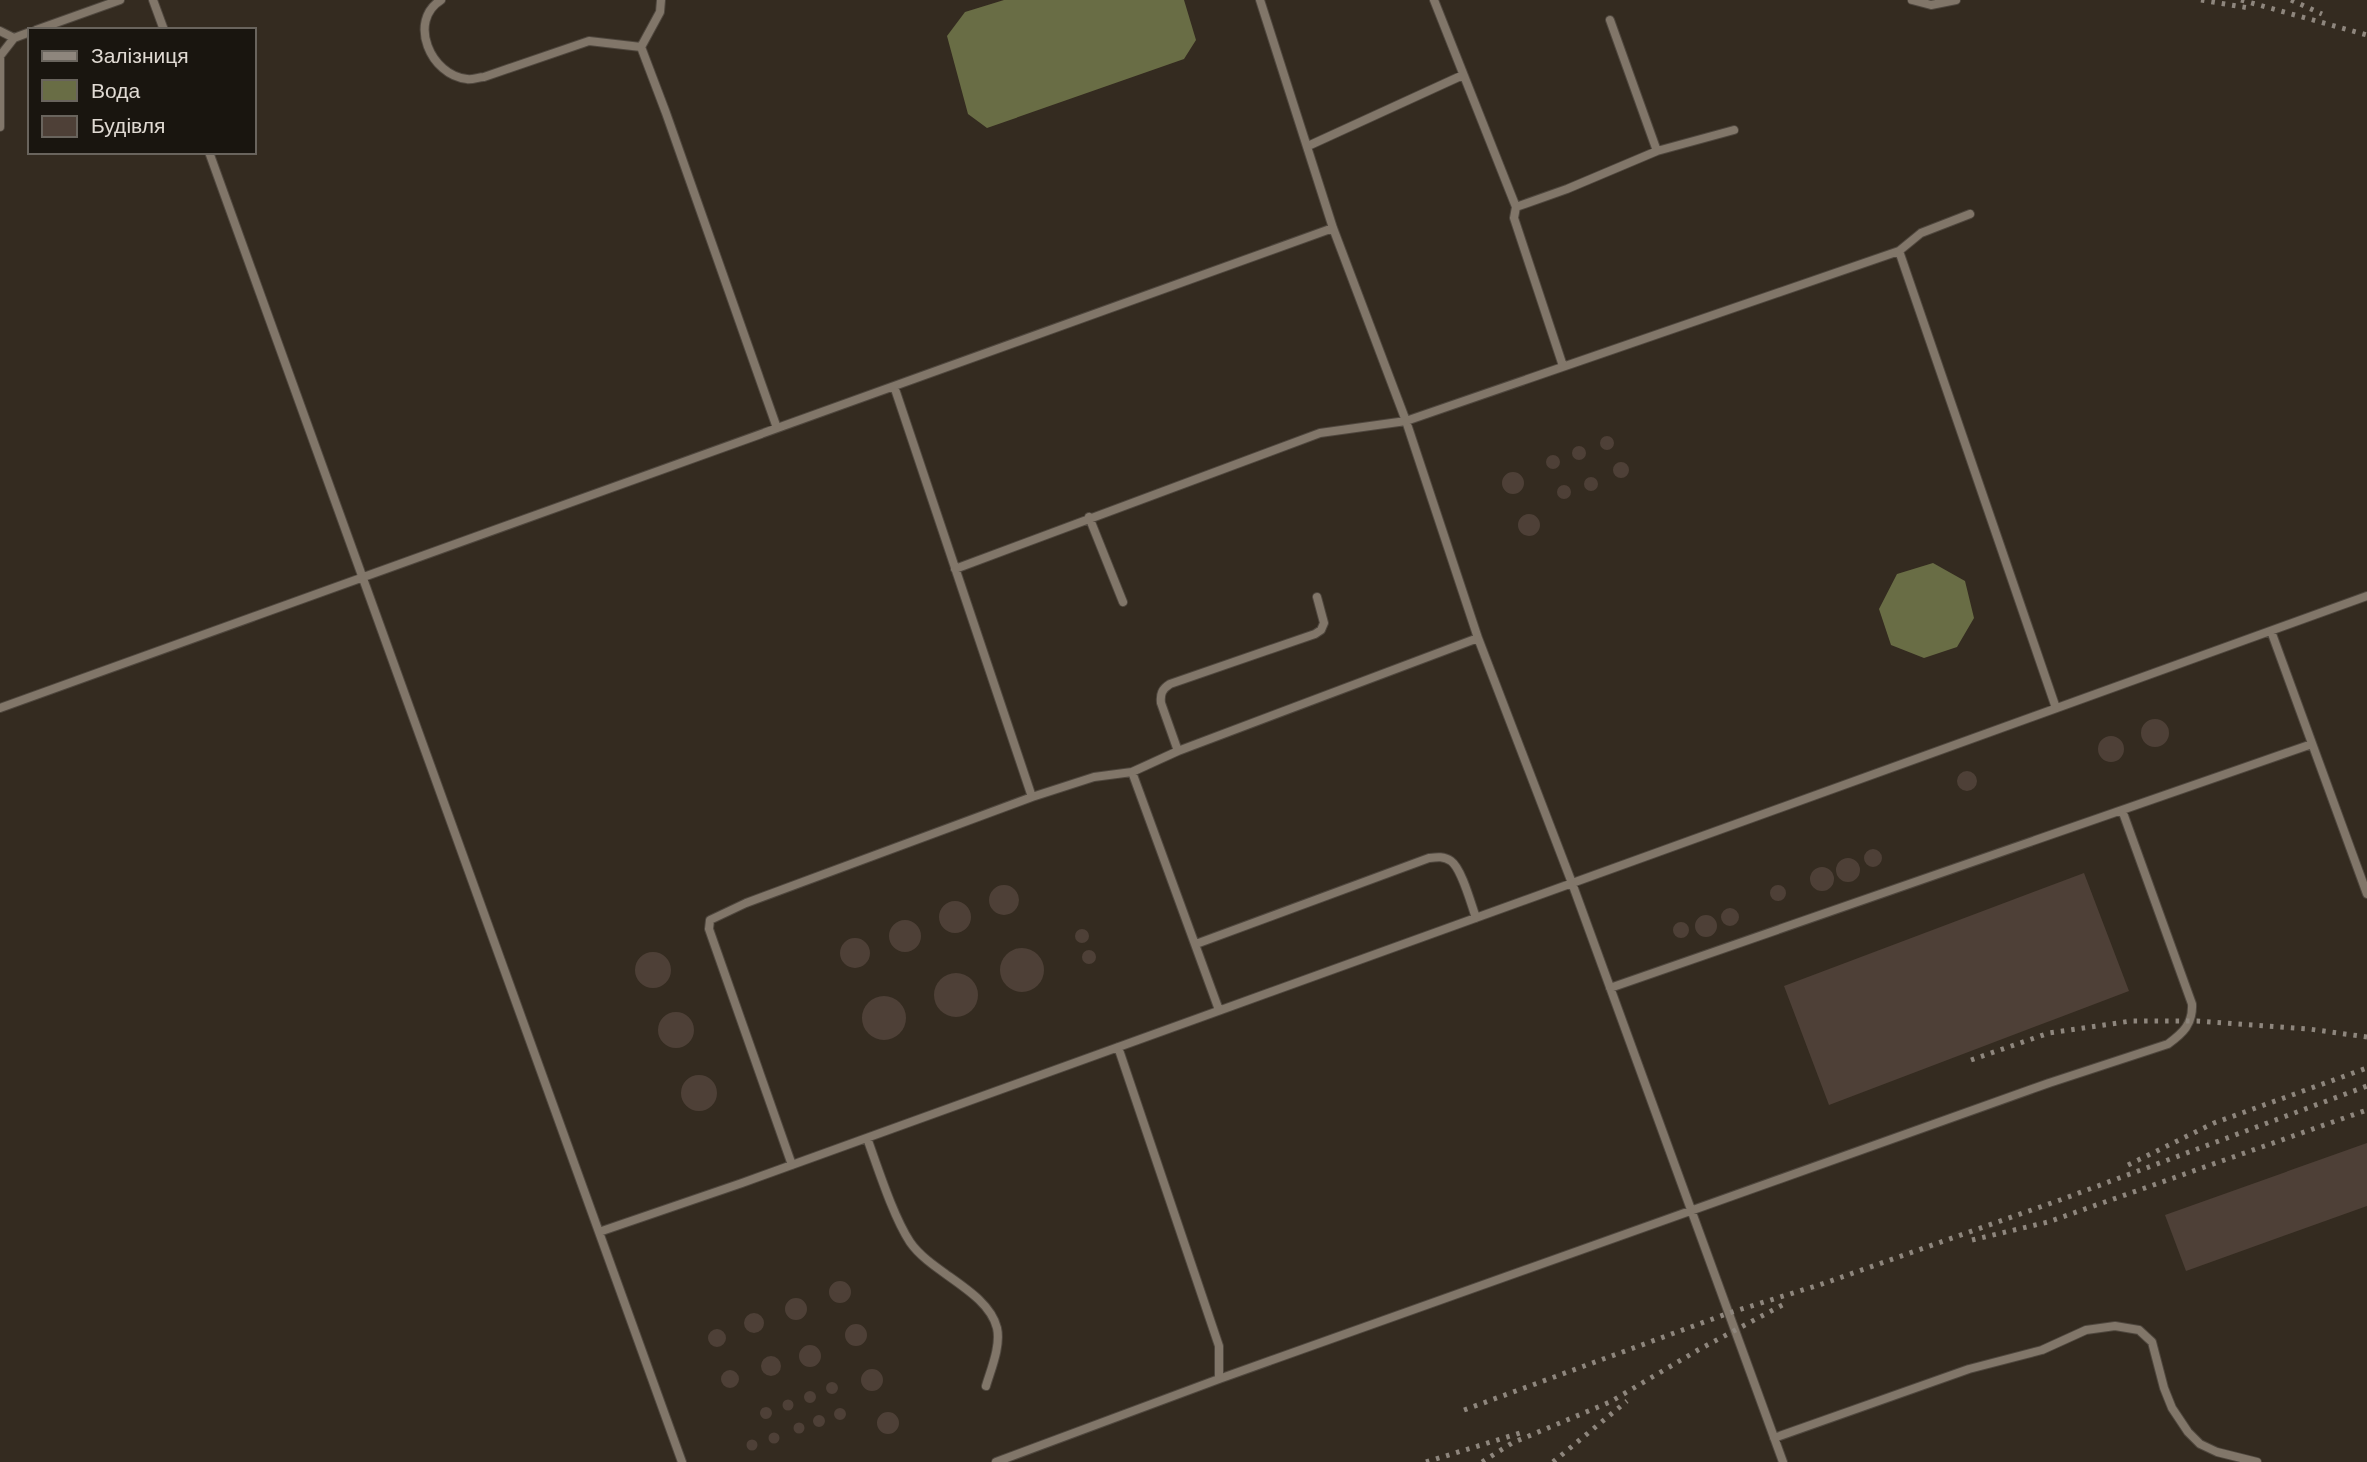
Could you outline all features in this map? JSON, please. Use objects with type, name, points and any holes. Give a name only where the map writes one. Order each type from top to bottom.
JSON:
[{"type":"lane","points":[[42,28],[120,0]]},
{"type":"lane","points":[[153,0],[163,28]]},
{"type":"lane","points":[[441,0],[434,4],[425,17],[423,28],[427,46],[444,69],[467,79],[484,77],[589,41],[640,47]]},
{"type":"lane","points":[[640,47],[660,12],[661,0]]},
{"type":"lane","points":[[1260,0],[1333,228],[1406,421],[1478,638],[1572,883],[1783,1462]]},
{"type":"lane","points":[[1434,0],[1516,207],[1514,218],[1563,366]]},
{"type":"lane","points":[[1912,0],[1931,5],[1956,0]]},
{"type":"lane","points":[[1610,20],[1657,151]]},
{"type":"lane","points":[[0,31],[13,38]]},
{"type":"lane","points":[[0,127],[0,56],[13,38],[28,33]]},
{"type":"lane","points":[[640,47],[666,113],[777,428]]},
{"type":"lane","points":[[1308,146],[1463,75]]},
{"type":"lane","points":[[1516,207],[1657,151],[1734,130]]},
{"type":"lane","points":[[210,154],[682,1462]]},
{"type":"lane","points":[[955,569],[1320,433],[1406,421],[1899,251],[1921,233],[1970,214]]},
{"type":"lane","points":[[0,708],[1333,228]]},
{"type":"lane","points":[[1899,251],[2056,708]]},
{"type":"lane","points":[[894,386],[1031,797]]},
{"type":"lane","points":[[1089,517],[1123,602]]},
{"type":"lane","points":[[599,1232],[2367,596]]},
{"type":"lane","points":[[1178,751],[1161,703],[1164,688],[1315,634],[1321,630],[1324,623],[1317,597]]},
{"type":"lane","points":[[2271,631],[2367,894]]},
{"type":"lane","points":[[792,1164],[709,929],[710,920],[746,903],[1031,797],[1094,777],[1132,772],[1178,751],[1478,638]]},
{"type":"lane","points":[[1610,988],[2312,744]]},
{"type":"lane","points":[[1132,772],[1219,1010]]},
{"type":"lane","points":[[996,1462],[1219,1379],[2049,1083],[2168,1044],[2184,1032],[2193,1015],[2192,1004],[2122,810]]},
{"type":"lane","points":[[1196,944],[1429,858],[1441,856],[1452,861],[1459,871],[1476,918]]},
{"type":"lane","points":[[1118,1047],[1219,1346],[1219,1379]]},
{"type":"lane","points":[[866,1138],[910,1243],[924,1258],[982,1304],[992,1319],[997,1330],[996,1349],[986,1386]]},
{"type":"lane","points":[[1774,1438],[1969,1368],[2042,1350],[2086,1330],[2115,1326],[2139,1331],[2152,1342],[2172,1408],[2188,1432],[2200,1444],[2217,1452],[2257,1462]]},
{"type":"water","points":[[1004,0],[1184,0],[1196,40],[1184,59],[987,128],[968,114],[947,36],[965,12]]},
{"type":"water","points":[[1933,563],[1965,581],[1974,618],[1957,647],[1924,658],[1891,645],[1879,609],[1897,574]]},
{"type":"building","points":[[1604,436],[1610,436],[1614,443],[1610,450],[1604,450],[1600,446],[1600,440]]},
{"type":"building","points":[[1576,446],[1582,446],[1586,453],[1582,460],[1576,460],[1572,456],[1572,450]]},
{"type":"building","points":[[1553,455],[1558,457],[1558,467],[1553,469],[1548,467],[1546,462],[1548,457]]},
{"type":"building","points":[[1621,462],[1629,470],[1621,478],[1613,470]]},
{"type":"building","points":[[1513,472],[1521,475],[1524,483],[1521,491],[1513,494],[1505,491],[1502,483],[1505,475]]},
{"type":"building","points":[[1591,477],[1596,479],[1596,489],[1591,491],[1586,489],[1584,484],[1586,479]]},
{"type":"building","points":[[1561,485],[1567,485],[1571,492],[1567,499],[1561,499],[1557,495],[1557,489]]},
{"type":"building","points":[[1529,514],[1537,517],[1540,525],[1537,533],[1529,536],[1521,533],[1518,525],[1521,517]]},
{"type":"building","points":[[2155,719],[2165,723],[2169,733],[2165,743],[2155,747],[2145,743],[2141,733],[2145,723]]},
{"type":"building","points":[[2111,736],[2120,740],[2124,749],[2120,758],[2111,762],[2102,758],[2098,749],[2102,740]]},
{"type":"building","points":[[1967,771],[1974,774],[1977,781],[1974,788],[1967,791],[1960,788],[1957,781],[1960,774]]},
{"type":"building","points":[[1873,849],[1879,852],[1882,858],[1879,864],[1873,867],[1867,864],[1864,858],[1867,852]]},
{"type":"building","points":[[1848,858],[1857,861],[1860,870],[1857,879],[1848,882],[1839,879],[1836,870],[1839,861]]},
{"type":"building","points":[[1822,867],[1831,870],[1834,879],[1831,888],[1822,891],[1813,888],[1810,879],[1813,870]]},
{"type":"building","points":[[2084,873],[2129,991],[1829,1105],[1784,986]]},
{"type":"building","points":[[1004,885],[1010,886],[1018,894],[1018,906],[1010,914],[1004,915],[998,914],[990,906],[989,900],[990,894],[998,886]]},
{"type":"building","points":[[1775,885],[1781,885],[1786,893],[1784,899],[1775,901],[1770,896],[1770,890]]},
{"type":"building","points":[[955,901],[966,906],[971,917],[966,928],[955,933],[944,928],[939,917],[944,906]]},
{"type":"building","points":[[1730,908],[1736,911],[1739,917],[1736,923],[1730,926],[1724,923],[1721,917],[1724,911]]},
{"type":"building","points":[[1706,915],[1714,918],[1717,926],[1714,934],[1706,937],[1698,934],[1695,926],[1698,918]]},
{"type":"building","points":[[905,920],[916,925],[921,936],[916,947],[905,952],[894,947],[889,936],[894,925]]},
{"type":"building","points":[[1678,922],[1684,922],[1689,930],[1687,936],[1678,938],[1673,933],[1673,927]]},
{"type":"building","points":[[1079,929],[1085,929],[1089,936],[1085,943],[1079,943],[1075,939],[1075,933]]},
{"type":"building","points":[[855,938],[866,942],[870,953],[866,964],[855,968],[844,964],[840,953],[844,942]]},
{"type":"building","points":[[1022,948],[1037,955],[1044,970],[1037,985],[1022,992],[1007,985],[1000,970],[1007,955]]},
{"type":"building","points":[[1086,950],[1092,950],[1096,957],[1092,964],[1086,964],[1082,960],[1082,954]]},
{"type":"building","points":[[653,952],[666,957],[671,970],[666,983],[653,988],[640,983],[635,970],[640,957]]},
{"type":"building","points":[[956,973],[971,980],[978,995],[971,1010],[956,1017],[941,1010],[934,995],[941,980]]},
{"type":"building","points":[[884,996],[893,997],[900,1002],[905,1009],[905,1027],[900,1034],[893,1039],[884,1040],[875,1039],[868,1034],[863,1027],[862,1018],[863,1009],[868,1002],[875,997]]},
{"type":"building","points":[[676,1012],[688,1018],[694,1030],[688,1042],[676,1048],[664,1042],[658,1030],[664,1018]]},
{"type":"building","points":[[699,1075],[711,1081],[717,1093],[711,1105],[699,1111],[687,1105],[681,1093],[687,1081]]},
{"type":"building","points":[[2367,1143],[2367,1206],[2186,1271],[2165,1215]]},
{"type":"building","points":[[840,1281],[848,1284],[851,1292],[848,1300],[840,1303],[832,1300],[829,1292],[832,1284]]},
{"type":"building","points":[[796,1298],[804,1301],[807,1309],[804,1317],[796,1320],[788,1317],[785,1309],[788,1301]]},
{"type":"building","points":[[754,1313],[761,1316],[764,1323],[761,1330],[754,1333],[747,1330],[744,1323],[747,1316]]},
{"type":"building","points":[[856,1324],[864,1327],[867,1335],[864,1343],[856,1346],[848,1343],[845,1335],[848,1327]]},
{"type":"building","points":[[713,1329],[721,1329],[726,1338],[724,1345],[713,1347],[708,1342],[708,1334]]},
{"type":"building","points":[[810,1345],[820,1352],[821,1356],[814,1366],[810,1367],[800,1360],[799,1356],[806,1346]]},
{"type":"building","points":[[771,1356],[778,1359],[781,1366],[778,1373],[771,1376],[764,1373],[761,1366],[764,1359]]},
{"type":"building","points":[[872,1369],[882,1376],[883,1380],[876,1390],[872,1391],[862,1384],[861,1380],[868,1370]]},
{"type":"building","points":[[726,1370],[734,1370],[739,1379],[737,1386],[726,1388],[721,1383],[721,1375]]},
{"type":"building","points":[[832,1382],[838,1388],[832,1394],[826,1388]]},
{"type":"building","points":[[805,1392],[815,1392],[815,1402],[805,1402]]},
{"type":"building","points":[[788,1399],[794,1405],[788,1411],[782,1405]]},
{"type":"building","points":[[766,1407],[772,1413],[766,1419],[760,1413]]},
{"type":"building","points":[[840,1408],[846,1414],[840,1420],[834,1414]]},
{"type":"building","points":[[888,1412],[896,1415],[899,1423],[896,1431],[888,1434],[880,1431],[877,1423],[880,1415]]},
{"type":"building","points":[[819,1415],[825,1421],[819,1427],[813,1421]]},
{"type":"building","points":[[799,1423],[803,1424],[803,1432],[799,1433],[795,1432],[794,1428],[795,1424]]},
{"type":"building","points":[[774,1432],[780,1438],[774,1444],[768,1438]]},
{"type":"building","points":[[752,1440],[756,1441],[756,1449],[752,1450],[748,1449],[747,1445],[748,1441]]},
{"type":"railway","points":[[2201,0],[2249,8]]},
{"type":"railway","points":[[2241,0],[2367,35]]},
{"type":"railway","points":[[2291,0],[2322,14]]},
{"type":"railway","points":[[1971,1060],[2049,1033],[2131,1021],[2197,1021],[2309,1029],[2367,1037]]},
{"type":"railway","points":[[2128,1165],[2214,1123],[2367,1068]]},
{"type":"railway","points":[[1464,1410],[1729,1313],[1822,1284],[2060,1200],[2367,1086]]},
{"type":"railway","points":[[1972,1240],[2048,1222],[2367,1110]]},
{"type":"railway","points":[[1482,1462],[1512,1443],[1610,1402],[1698,1350],[1788,1302]]},
{"type":"railway","points":[[1553,1462],[1627,1401]]},
{"type":"railway","points":[[1426,1462],[1520,1433]]}]
